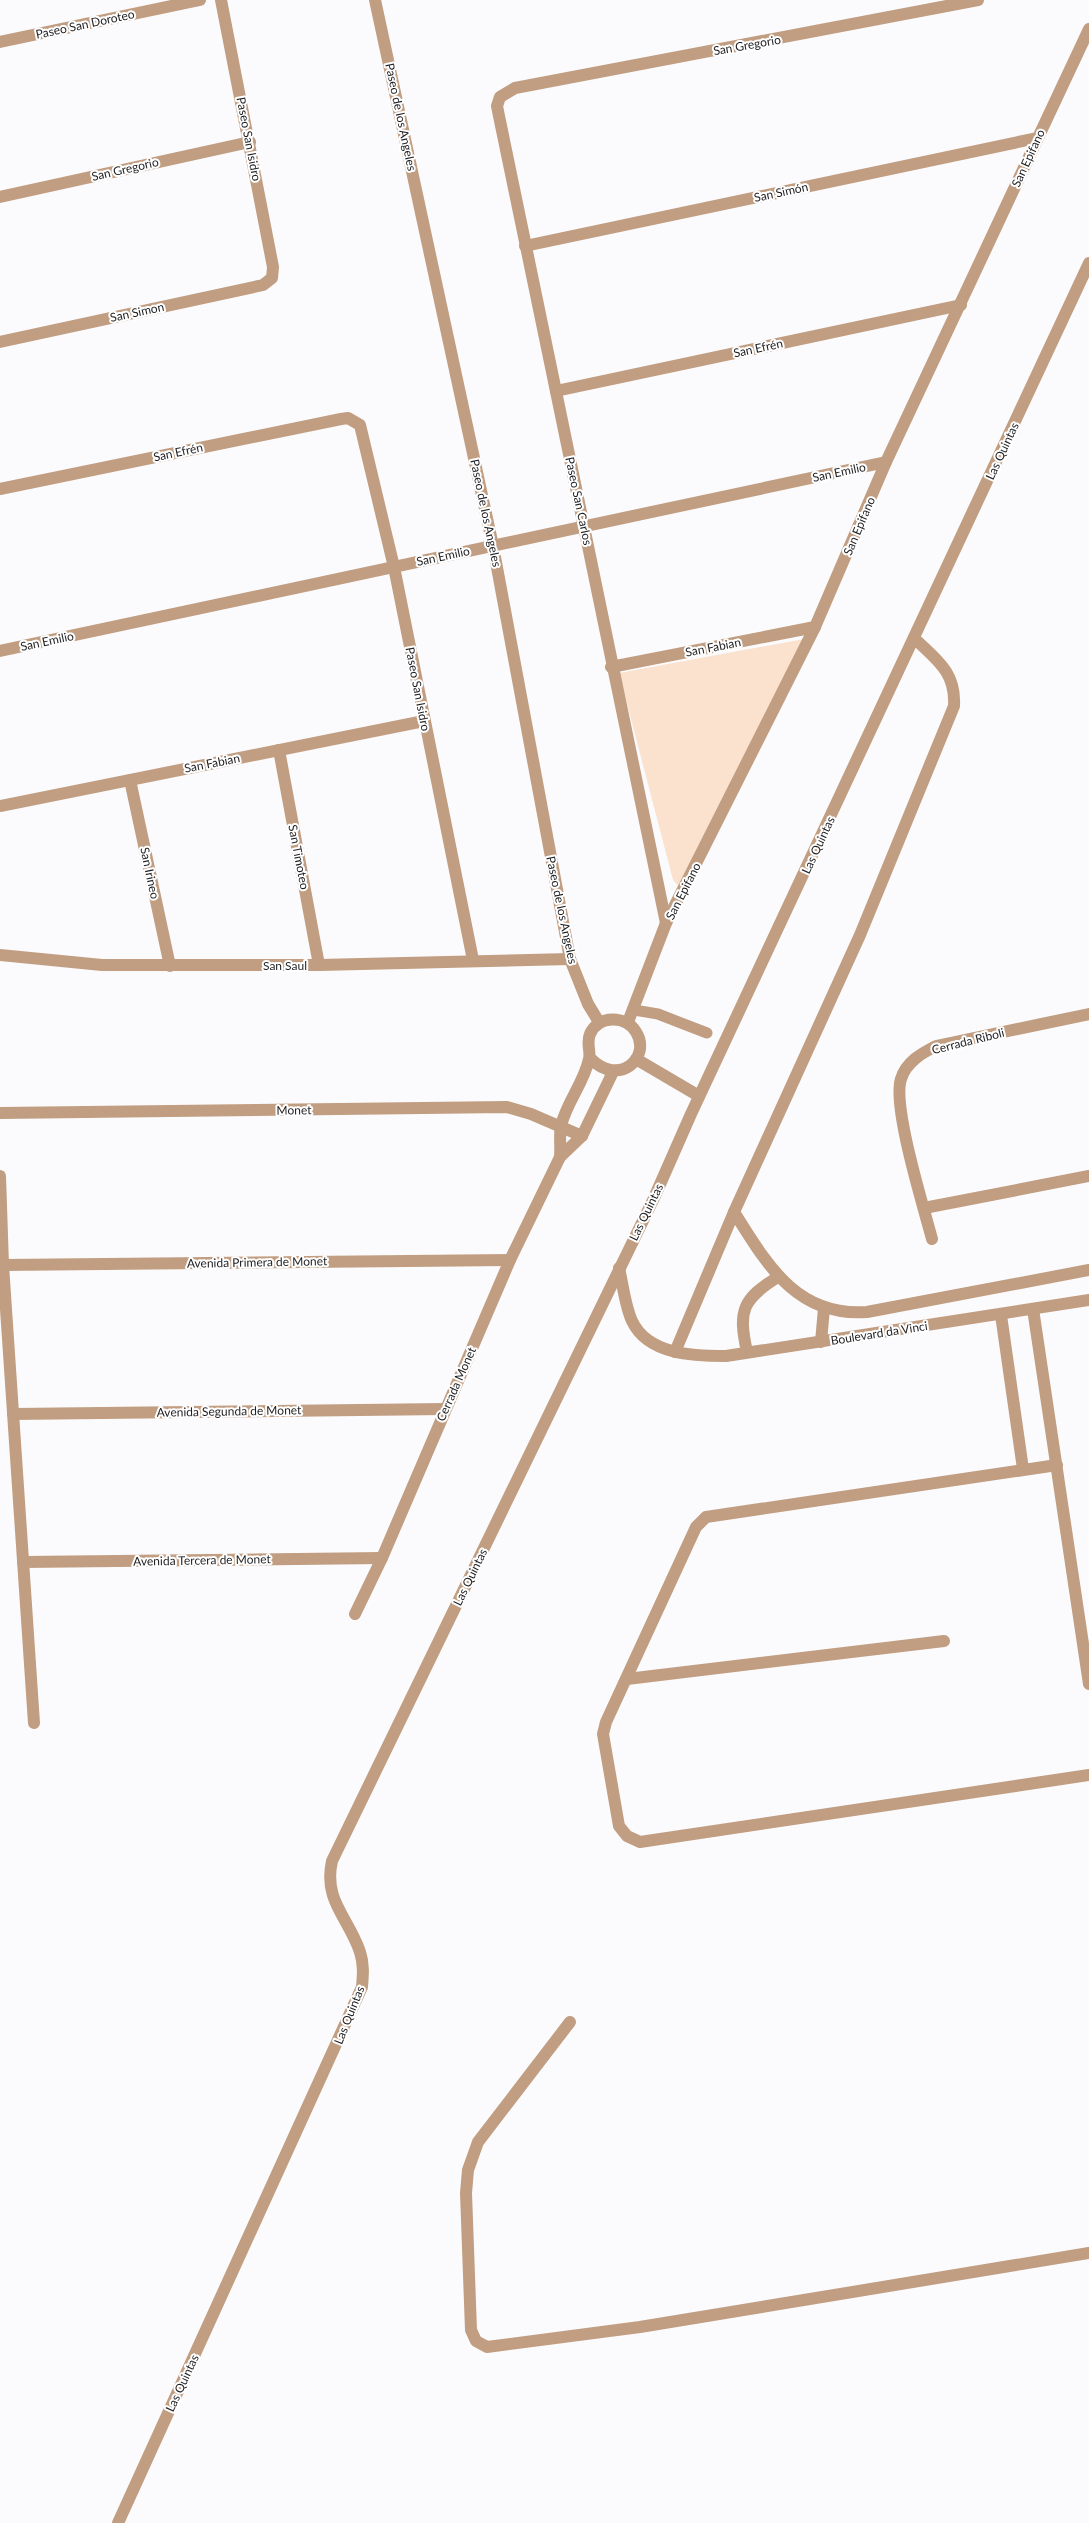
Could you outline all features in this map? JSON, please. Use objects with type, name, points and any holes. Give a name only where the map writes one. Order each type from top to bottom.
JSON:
[{"type":"street","name":"Paseo San Doroteo","points":[[0,42],[200,0]]},
{"type":"street","name":"Paseo San Isidro","points":[[221,0],[250,142],[272,267],[272,278]]},
{"type":"street","name":"Paseo de los Angeles","points":[[375,0],[493,546],[570,959],[588,1004],[599,1022]]},
{"type":"street","name":"San Gregorio","points":[[515,88],[978,0]]},
{"type":"street","name":"San Epifano","points":[[628,1022],[666,923],[815,627],[886,462],[1089,29]]},
{"type":"street","name":"Paseo San Carlos","points":[[515,88],[500,97],[498,106],[611,667],[666,923]]},
{"type":"street","name":"San Simón","points":[[525,246],[1037,138]]},
{"type":"street","name":"San Gregorio","points":[[0,197],[250,142]]},
{"type":"street","name":"Las Quintas","points":[[118,2523],[362,1988],[364,1969],[360,1953],[340,1915],[331,1889],[329,1877],[332,1861],[619,1268],[1089,263]]},
{"type":"street","name":"San Simon","points":[[0,342],[263,285],[272,278]]},
{"type":"street","name":"San Efrén","points":[[556,391],[960,305]]},
{"type":"street","name":"San Efrén","points":[[0,489],[341,419],[356,421]]},
{"type":"street","name":"Paseo San Isidro","points":[[356,421],[363,433],[394,567],[473,960]]},
{"type":"street","name":"San Emilio","points":[[0,651],[886,462]]},
{"type":"street","name":"San Fabian","points":[[611,667],[815,627]]},
{"type":"street","points":[[675,1352],[734,1212],[860,935],[954,706],[955,690],[950,676],[914,638]]},
{"type":"street","name":"San Fabian","points":[[0,806],[424,721]]},
{"type":"street","name":"San Timoteo","points":[[279,750],[319,965]]},
{"type":"street","name":"San Irineo","points":[[130,780],[170,966]]},
{"type":"street","name":"San Saul","points":[[0,955],[102,965],[170,966],[319,965],[570,959]]},
{"type":"street","name":"Cerrada Riboli","points":[[932,1239],[903,1122],[900,1093],[901,1078],[910,1064],[920,1054],[936,1046],[1089,1014]]},
{"type":"street","points":[[613,1018],[628,1022],[637,1032],[640,1046],[636,1059],[626,1069],[613,1072],[599,1068],[590,1058],[587,1045],[590,1032],[599,1022],[613,1018]]},
{"type":"street","points":[[560,1157],[561,1126],[590,1058]]},
{"type":"street","points":[[636,1059],[699,1096]]},
{"type":"street","points":[[560,1157],[582,1136],[613,1072]]},
{"type":"street","name":"Monet","points":[[0,1113],[507,1107],[519,1109],[582,1136]]},
{"type":"street","name":"Cerrada Monet","points":[[355,1614],[382,1558],[510,1260],[560,1157]]},
{"type":"street","points":[[0,1176],[13,1414],[34,1723]]},
{"type":"street","points":[[924,1208],[1089,1176]]},
{"type":"street","points":[[734,1212],[778,1276],[797,1293],[824,1308]]},
{"type":"street","name":"Avenida Primera de Monet","points":[[4,1265],[510,1260]]},
{"type":"street","points":[[619,1268],[632,1322],[639,1331],[659,1346],[675,1352],[726,1356],[821,1342]]},
{"type":"street","name":"Boulevard da Vinci","points":[[1089,1270],[867,1312],[853,1313],[824,1308],[821,1342],[1089,1300]]},
{"type":"street","points":[[747,1352],[742,1324],[743,1310],[749,1299],[760,1288],[778,1276]]},
{"type":"street","points":[[1034,1309],[1089,1684]]},
{"type":"street","points":[[1001,1314],[1023,1468]]},
{"type":"street","name":"Avenida Segunda de Monet","points":[[13,1414],[445,1409]]},
{"type":"street","points":[[1057,1465],[1023,1468],[706,1517],[696,1527],[606,1722],[603,1734],[620,1826],[627,1836],[640,1842],[1089,1775]]},
{"type":"street","name":"Avenida Tercera de Monet","points":[[23,1562],[382,1558]]},
{"type":"street","points":[[627,1679],[944,1641]]},
{"type":"street","points":[[570,2022],[478,2142],[468,2170],[466,2193],[471,2330],[476,2341],[487,2347],[650,2325],[1089,2253]]},
{"type":"lane","points":[[634,1010],[658,1014],[707,1033]]},
{"type":"shaded area","points":[[804,639],[680,888],[673,880],[619,673]]}]
